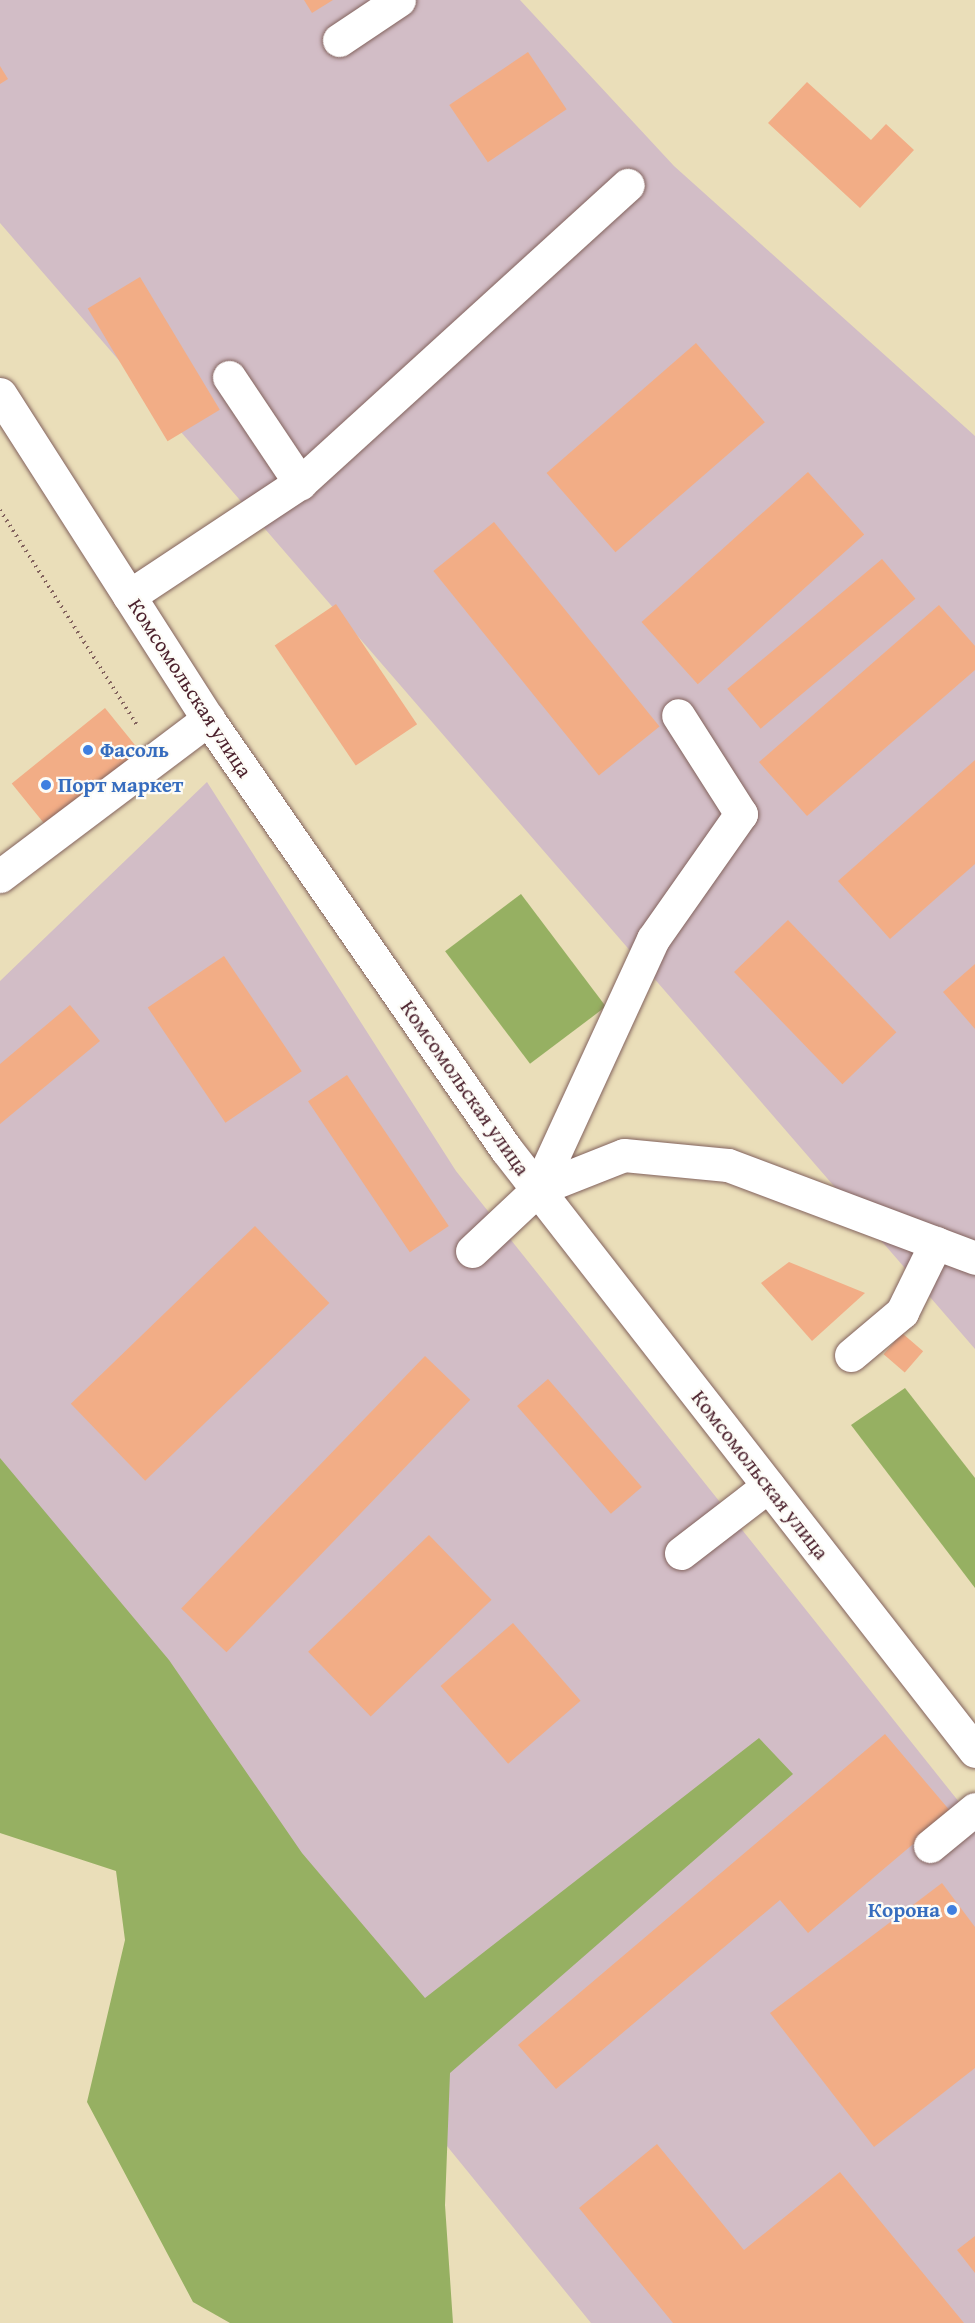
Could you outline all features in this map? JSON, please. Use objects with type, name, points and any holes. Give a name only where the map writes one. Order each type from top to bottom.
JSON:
[{"type":"street","points":[[339,40],[399,0]]},
{"type":"street","points":[[129,596],[300,483],[628,185]]},
{"type":"street","points":[[229,376],[300,483]]},
{"type":"street","name":"Комсомольская улица","points":[[0,394],[208,719],[538,1189],[975,1751]]},
{"type":"street","points":[[538,1189],[652,939],[741,814],[678,715]]},
{"type":"street","points":[[0,876],[208,719]]},
{"type":"street","points":[[472,1251],[538,1189],[624,1155],[728,1165],[975,1258]]},
{"type":"street","points":[[851,1355],[902,1312],[936,1243]]},
{"type":"street","points":[[681,1553],[768,1486]]},
{"type":"street","points":[[930,1846],[975,1809]]},
{"type":"path","points":[[0,510],[158,757]]},
{"type":"shaded area","points":[[0,0],[520,0],[674,166],[975,436],[975,1349],[0,223]]},
{"type":"shaded area","points":[[207,782],[456,1171],[975,1822],[975,2323],[591,2323],[0,1597],[0,981]]},
{"type":"green space","points":[[521,894],[606,1007],[530,1064],[445,951]]},
{"type":"green space","points":[[905,1388],[975,1478],[975,1588],[851,1425]]},
{"type":"green space","points":[[0,1458],[169,1660],[302,1853],[425,1998],[759,1738],[793,1774],[450,2073],[445,2205],[453,2323],[230,2323],[193,2302],[87,2102],[125,1940],[116,1871],[0,1833]]},
{"type":"building","points":[[304,0],[333,0],[312,13]]},
{"type":"building","points":[[528,52],[567,109],[488,162],[449,105]]},
{"type":"building","points":[[0,66],[8,79],[0,84]]},
{"type":"building","points":[[807,82],[871,140],[886,124],[914,150],[860,208],[768,123]]},
{"type":"building","points":[[140,277],[220,410],[168,441],[88,308]]},
{"type":"building","points":[[696,343],[765,422],[615,552],[547,473]]},
{"type":"building","points":[[808,472],[864,534],[698,684],[642,622]]},
{"type":"building","points":[[494,522],[660,726],[599,775],[433,571]]},
{"type":"building","points":[[882,559],[915,599],[761,729],[727,689]]},
{"type":"building","points":[[336,604],[417,724],[356,766],[275,645]]},
{"type":"building","points":[[939,605],[975,646],[975,670],[807,816],[759,762]]},
{"type":"building","points":[[105,708],[140,751],[46,826],[12,784]]},
{"type":"building","points":[[975,760],[975,864],[890,939],[838,881]]},
{"type":"building","points":[[788,920],[896,1032],[842,1084],[734,972]]},
{"type":"building","points":[[224,956],[302,1071],[225,1123],[148,1007]]},
{"type":"building","points":[[975,964],[975,1029],[943,992]]},
{"type":"building","points":[[70,1005],[100,1041],[0,1124],[0,1064]]},
{"type":"building","points":[[347,1075],[449,1226],[410,1252],[308,1101]]},
{"type":"building","points":[[255,1226],[329,1303],[145,1481],[71,1404]]},
{"type":"building","points":[[789,1262],[865,1293],[812,1341],[761,1283]]},
{"type":"building","points":[[902,1333],[923,1351],[905,1373],[884,1354]]},
{"type":"building","points":[[425,1356],[470,1400],[226,1652],[181,1608]]},
{"type":"building","points":[[548,1379],[642,1487],[611,1514],[517,1406]]},
{"type":"building","points":[[429,1535],[492,1600],[371,1716],[308,1652]]},
{"type":"building","points":[[513,1623],[581,1701],[508,1764],[441,1686]]},
{"type":"building","points":[[885,1734],[951,1812],[808,1933],[780,1900],[556,2089],[518,2045]]},
{"type":"building","points":[[942,1883],[975,1927],[975,2068],[874,2147],[770,2013]]},
{"type":"building","points":[[657,2144],[744,2250],[840,2172],[964,2323],[673,2323],[579,2208]]},
{"type":"building","points":[[975,2236],[975,2273],[957,2250]]},
{"type":"place","name":"Фасоль","points":[[88,750]]},
{"type":"place","name":"Порт маркет","points":[[46,785]]},
{"type":"place","name":"Корона","points":[[952,1910]]}]
